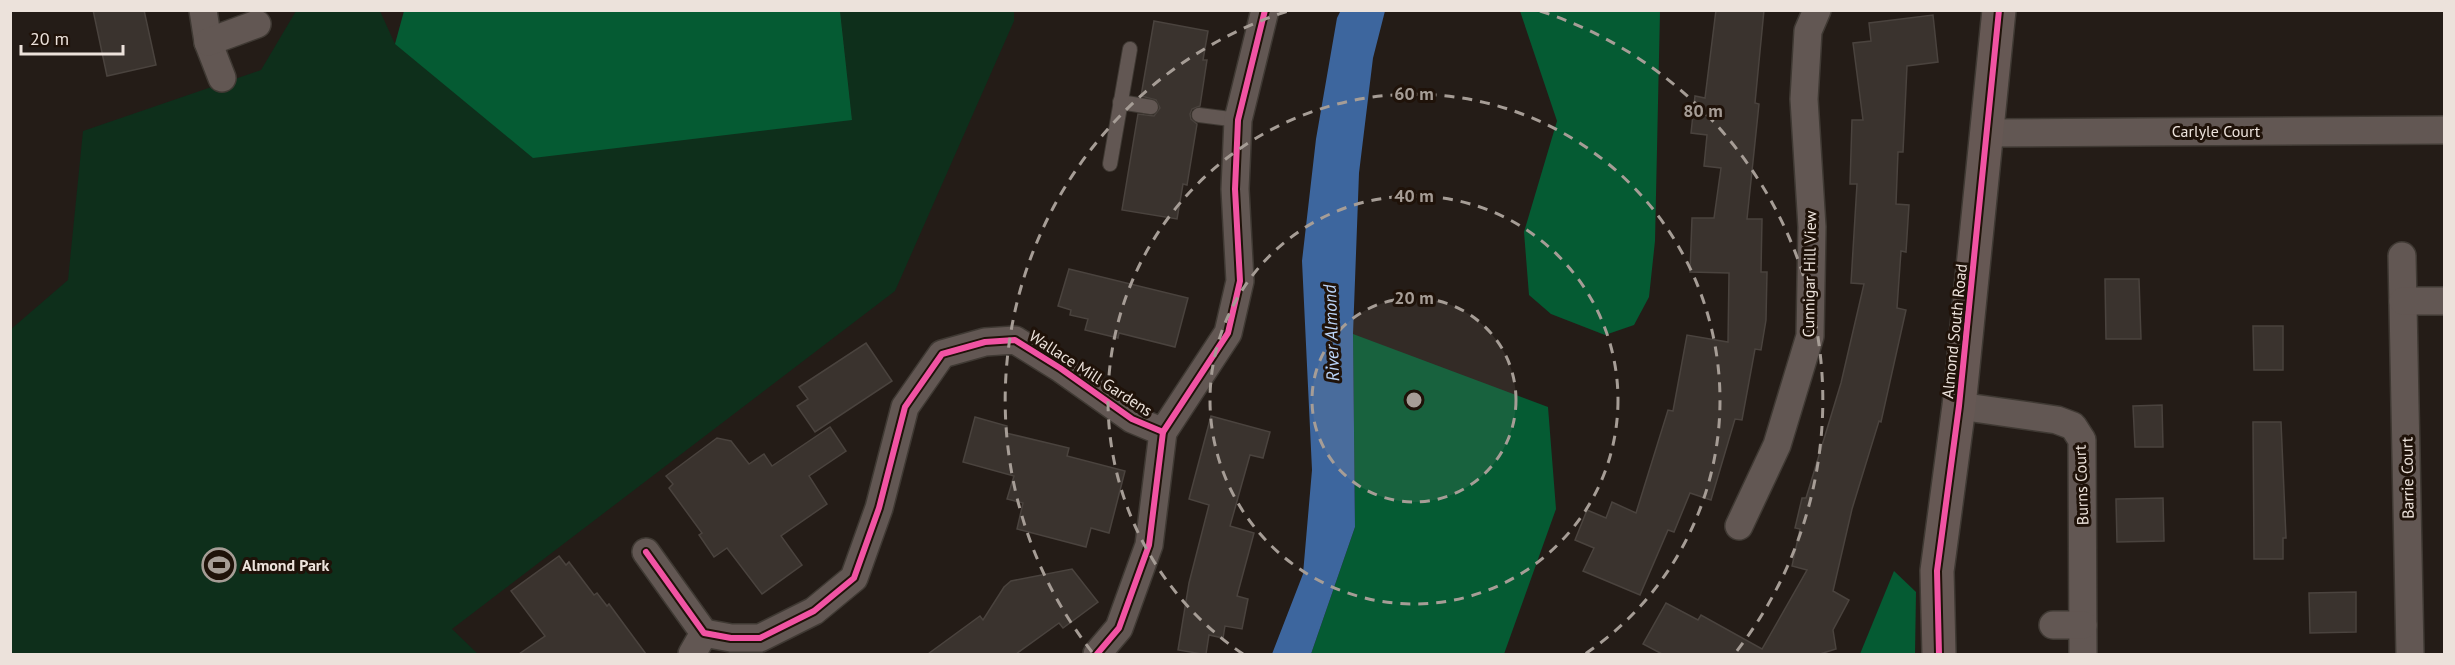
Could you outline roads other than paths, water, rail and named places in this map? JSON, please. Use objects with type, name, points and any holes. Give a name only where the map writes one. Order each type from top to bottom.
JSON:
[{"type":"street","points":[[203,10],[208,42],[222,78]]},
{"type":"street","name":"Wallace Mill Gardens","points":[[1097,654],[1119,628],[1149,544],[1163,432],[1228,333],[1240,281],[1235,189],[1238,120],[1265,10]]},
{"type":"street","name":"Cunnigar Hill View","points":[[1739,526],[1777,445],[1810,336],[1812,227],[1804,99],[1808,31],[1817,10]]},
{"type":"street","name":"Almond South Road","points":[[1940,654],[1937,571],[1959,405],[1999,10]]},
{"type":"street","points":[[208,42],[256,24]]},
{"type":"street","name":"Carlyle Court","points":[[1988,133],[2445,130]]},
{"type":"street","name":"Barrie Court","points":[[2402,256],[2410,654]]},
{"type":"street","points":[[2403,301],[2445,301]]},
{"type":"street","name":"Wallace Mill Gardens","points":[[646,552],[698,644],[731,638],[760,638],[814,611],[854,578],[879,508],[904,407],[942,354],[986,342],[1015,340],[1060,368],[1132,419],[1163,432]]},
{"type":"street","name":"Burns Court","points":[[1959,405],[2057,420],[2073,426],[2082,440],[2083,654]]},
{"type":"street","points":[[2053,625],[2083,626]]},
{"type":"lane","points":[[1110,164],[1130,49]]},
{"type":"lane","points":[[1120,102],[1151,107]]},
{"type":"lane","points":[[1199,115],[1238,120]]},
{"type":"water","name":"River Almond","points":[[1341,10],[1385,11],[1373,58],[1359,173],[1353,334],[1355,527],[1311,654],[1272,654],[1303,574],[1312,470],[1302,261],[1316,139],[1337,18]]},
{"type":"place","name":"Almond Park","points":[[219,565]]}]
